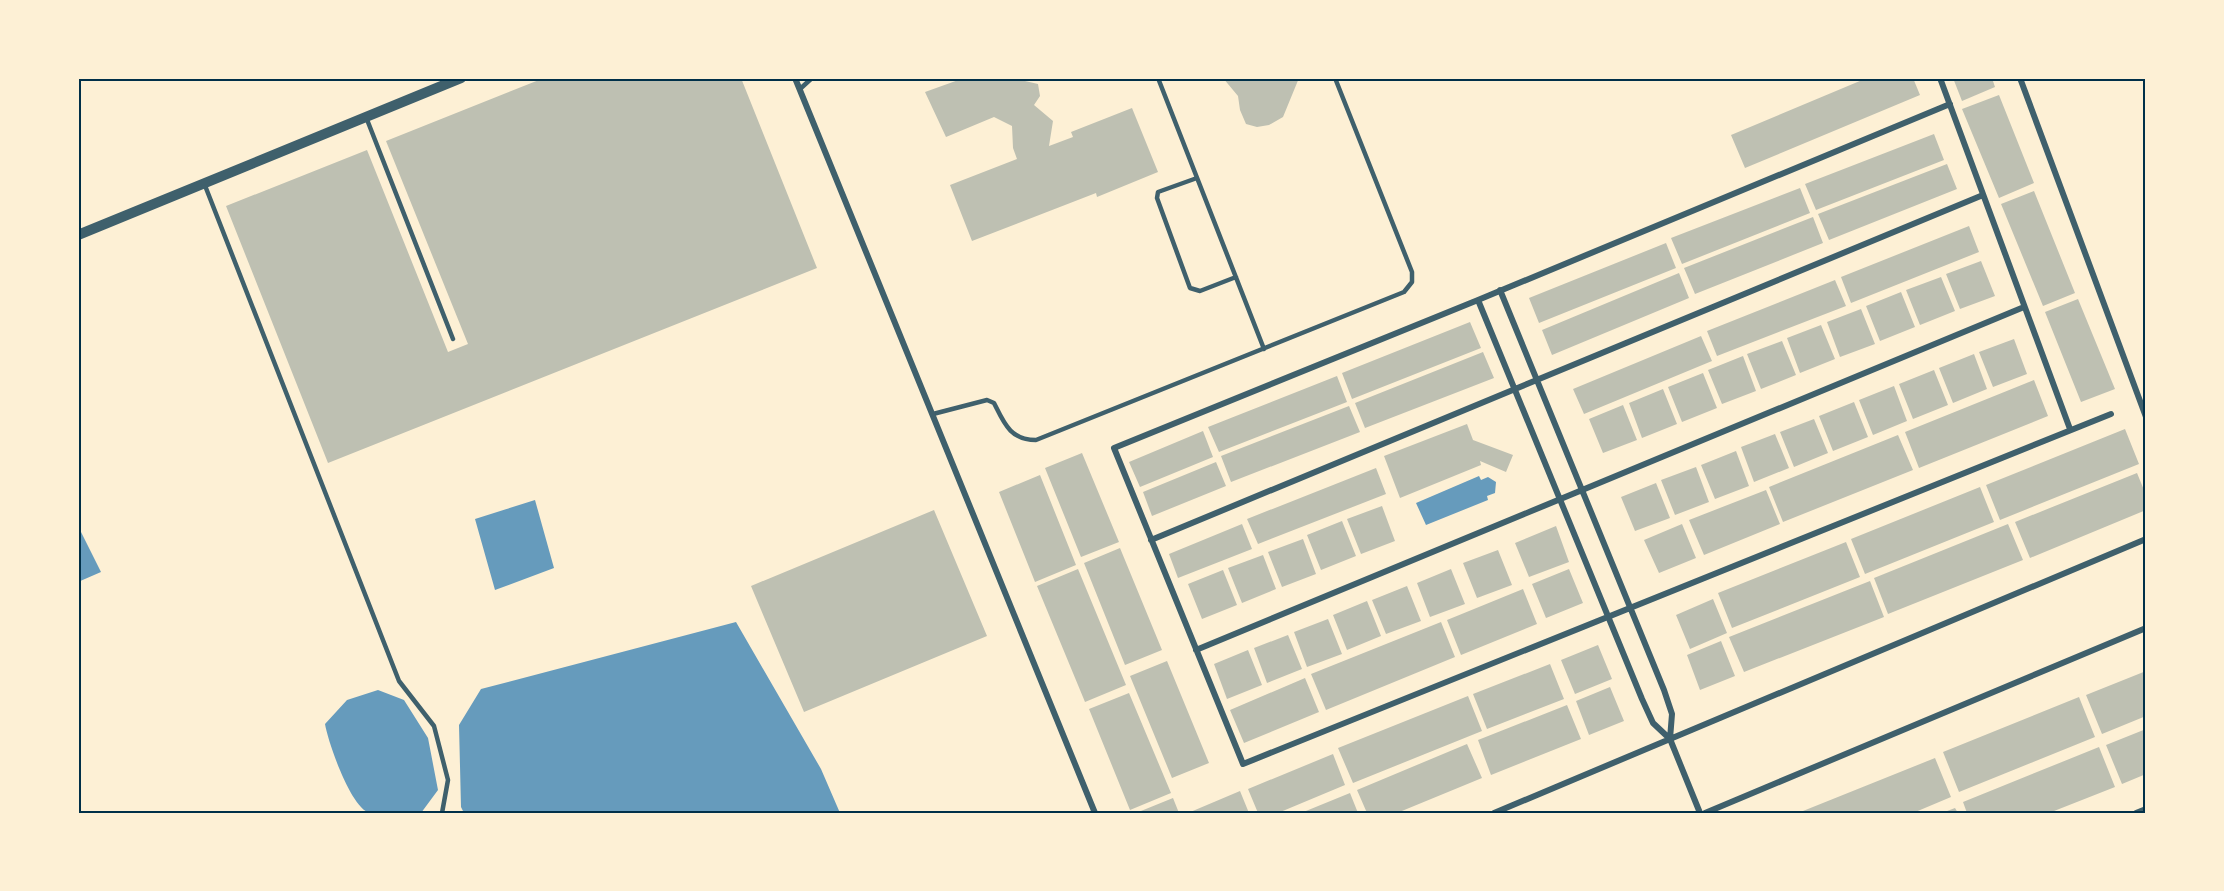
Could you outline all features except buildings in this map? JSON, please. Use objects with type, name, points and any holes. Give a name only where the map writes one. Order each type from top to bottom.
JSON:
[{"type":"street","points":[[78,235],[461,78]]},
{"type":"street","points":[[795,78],[1095,813]]},
{"type":"street","points":[[1940,78],[2070,429]]},
{"type":"street","points":[[2020,78],[2146,417]]},
{"type":"street","points":[[1950,104],[1114,448],[1243,764],[2111,414]]},
{"type":"street","points":[[1151,540],[1983,195]]},
{"type":"street","points":[[1500,290],[1672,714],[1670,739]]},
{"type":"street","points":[[1478,300],[1653,723],[1670,739],[1700,813]]},
{"type":"street","points":[[1196,650],[2024,307]]},
{"type":"street","points":[[1494,813],[2146,539]]},
{"type":"street","points":[[1705,813],[2146,628]]},
{"type":"street","points":[[2136,813],[2146,809]]},
{"type":"lane","points":[[800,88],[812,78]]},
{"type":"lane","points":[[1116,78],[1127,78]]},
{"type":"lane","points":[[1158,78],[1264,349]]},
{"type":"lane","points":[[933,414],[987,400],[994,403],[1013,435],[1025,440],[1036,440],[1396,297],[1412,282],[1412,272],[1335,78]]},
{"type":"lane","points":[[366,117],[453,339]]},
{"type":"lane","points":[[1197,177],[1158,192],[1157,198],[1190,288],[1200,291],[1236,277]]},
{"type":"lane","points":[[204,183],[399,681],[434,726],[448,780],[442,813]]},
{"type":"water","points":[[1479,476],[1481,480],[1488,477],[1496,482],[1495,493],[1487,496],[1488,500],[1426,525],[1416,503]]},
{"type":"water","points":[[535,500],[554,568],[495,590],[475,519]]},
{"type":"water","points":[[80,530],[101,572],[78,582],[78,531]]},
{"type":"water","points":[[736,622],[821,769],[840,813],[464,813],[461,807],[459,725],[481,689]]},
{"type":"water","points":[[378,690],[404,700],[428,738],[438,790],[421,813],[376,814],[363,809],[348,788],[331,745],[325,724],[347,700]]}]
